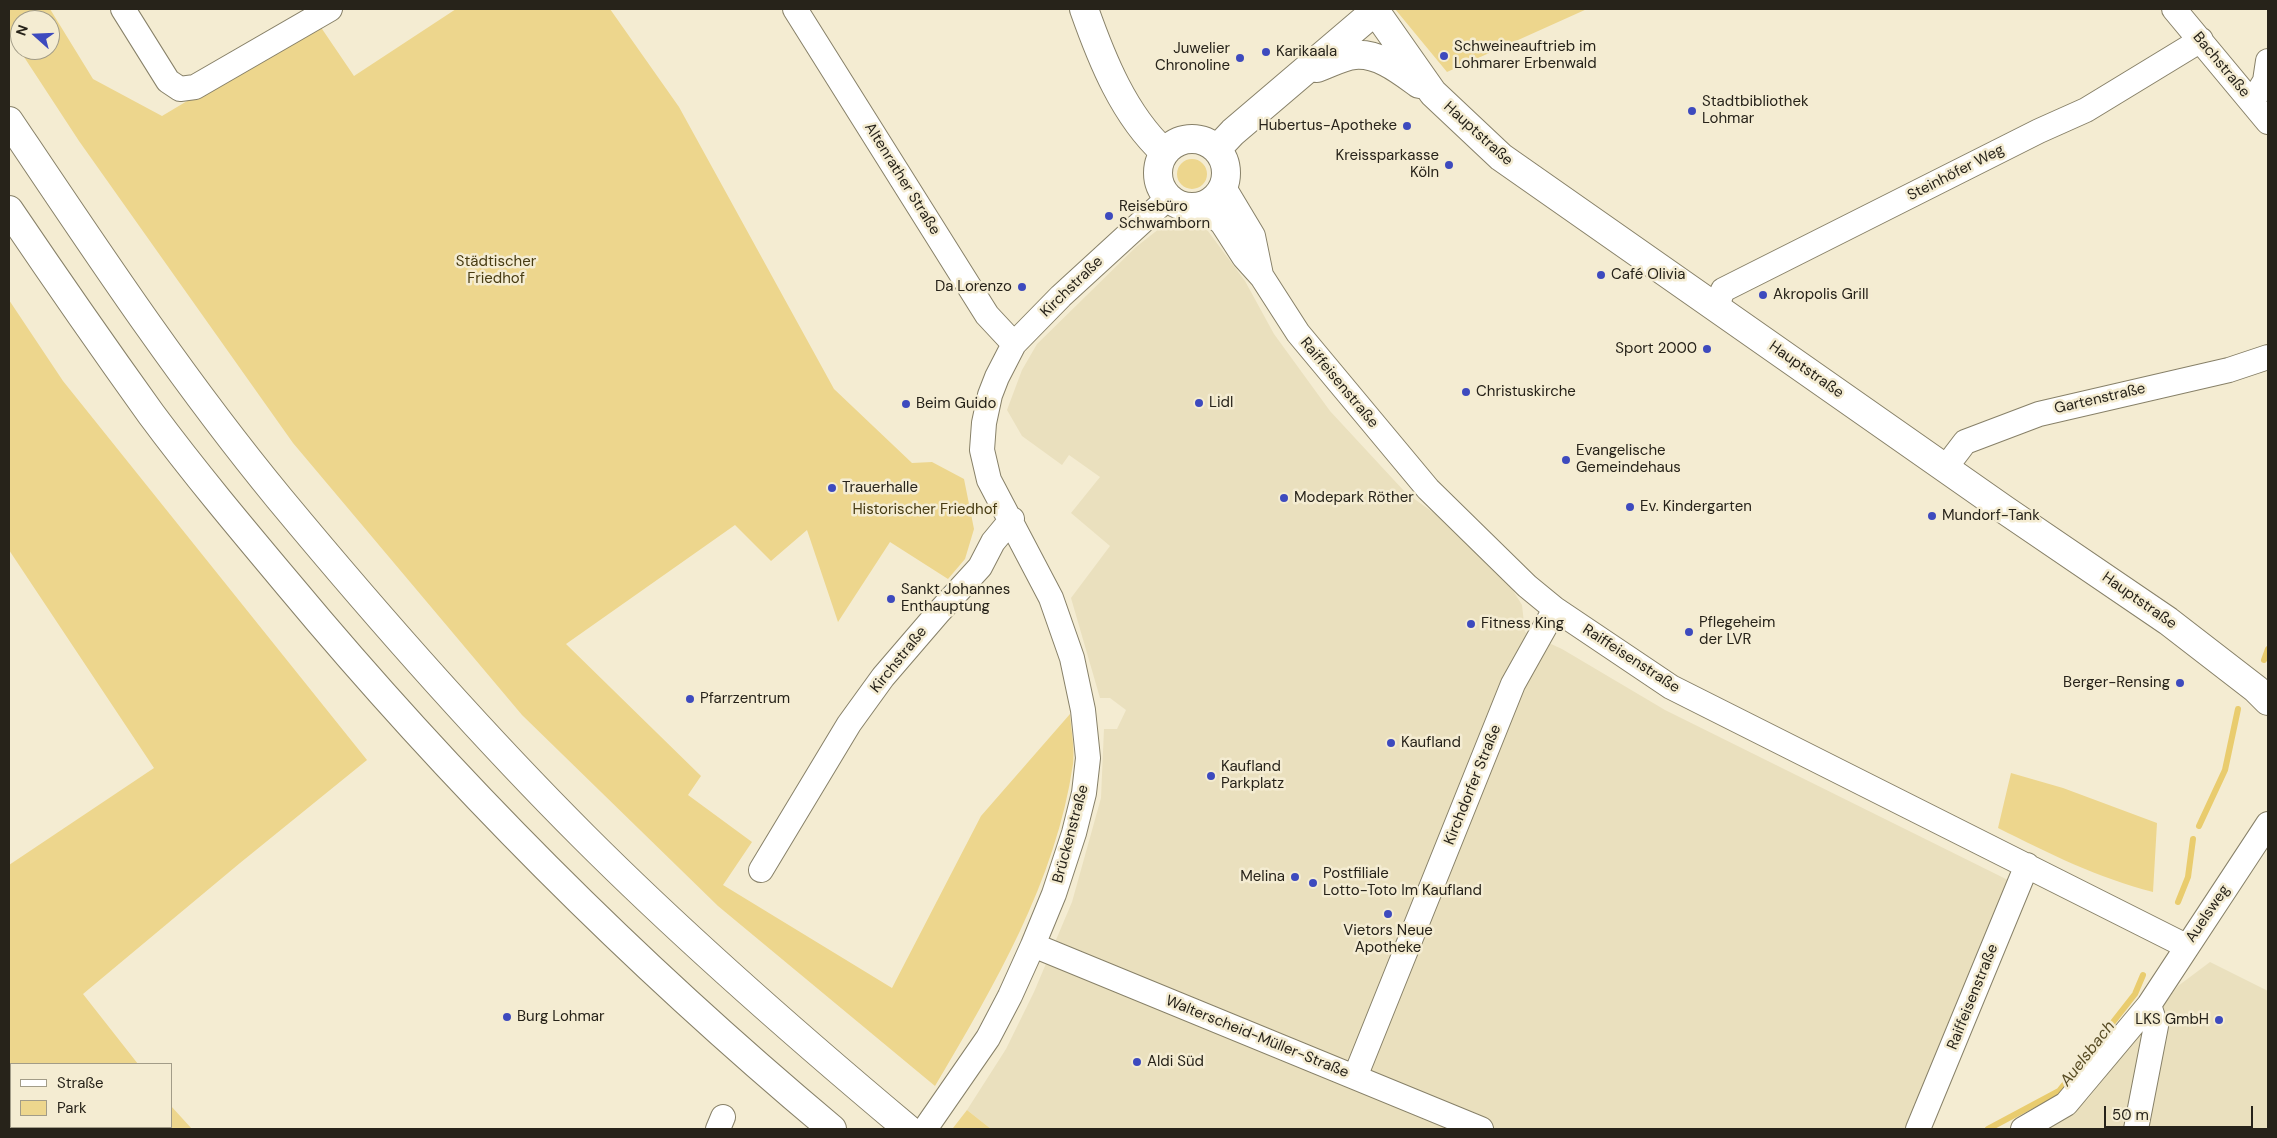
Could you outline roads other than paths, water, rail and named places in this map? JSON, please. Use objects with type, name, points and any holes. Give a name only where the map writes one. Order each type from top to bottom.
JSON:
[{"type":"main road","points":[[1084,9],[1122,99],[1149,138],[1164,152]]},
{"type":"main road","points":[[1216,149],[1374,10]]},
{"type":"main road","name":"Hauptstraße","points":[[1374,10],[1433,93],[1500,157],[2168,621],[2256,690]]},
{"type":"main road","points":[[1300,76],[1349,56],[1372,57],[1391,64],[1433,93]]},
{"type":"main road","points":[[9,121],[179,366],[278,496],[468,714],[584,837],[691,939],[805,1043],[908,1129]]},
{"type":"main road","points":[[1184,139],[1196,139],[1207,142],[1216,149],[1224,160],[1226,173],[1223,186],[1214,198],[1201,206],[1184,206],[1168,198],[1161,188],[1157,176],[1159,163],[1164,152],[1173,144],[1184,139]]},
{"type":"main road","points":[[9,210],[152,415],[244,531],[329,633],[427,743],[548,868],[656,972],[780,1086],[832,1129]]},
{"type":"street","points":[[123,9],[168,81],[180,89],[195,87],[329,9]]},
{"type":"street","name":"Altenrather Straße","points":[[795,9],[987,315],[1014,344]]},
{"type":"street","name":"Bachstraße","points":[[2174,9],[2268,122]]},
{"type":"street","name":"Steinhöfer Weg","points":[[1716,308],[1724,290],[2039,131],[2086,110],[2201,40]]},
{"type":"street","points":[[2252,102],[2265,80],[2268,61]]},
{"type":"street","name":"Raiffeisenstraße","points":[[1223,186],[1253,236],[1262,277]]},
{"type":"street","name":"Kirchstraße","points":[[761,870],[849,724],[883,677],[980,567],[993,542],[1012,519],[989,480],[982,450],[984,423],[990,395],[997,376],[1014,344],[1068,290],[1168,198]]},
{"type":"street","name":"Raiffeisenstraße","points":[[1201,206],[1222,223],[1244,257],[1262,277],[1298,333],[1428,489],[1527,586],[1555,609],[1671,687],[2186,946]]},
{"type":"street","name":"Gartenstraße","points":[[1946,467],[1965,442],[2039,414],[2229,370],[2268,357]]},
{"type":"street","name":"Brückenstraße","points":[[925,1129],[947,1100],[988,1038],[1010,996],[1054,894],[1074,833],[1084,793],[1088,758],[1083,710],[1072,658],[1051,598],[1012,519]]},
{"type":"street","name":"Kirchdorfer Straße","points":[[1355,1077],[1513,684],[1555,609]]},
{"type":"street","name":"Auelsweg","points":[[2023,1129],[2066,1104],[2148,1005],[2268,824]]},
{"type":"street","name":"Raiffeisenstraße","points":[[1918,1129],[2027,865]]},
{"type":"street","name":"Walterscheid-Müller-Straße","points":[[1033,945],[1481,1129]]},
{"type":"street","points":[[2136,1129],[2156,1026],[2148,1005]]},
{"type":"waterway","name":"Auelsbach","points":[[2264,660],[2268,649]]},
{"type":"waterway","name":"Auelsbach","points":[[2199,826],[2225,770],[2238,709]]},
{"type":"waterway","name":"Auelsbach","points":[[2178,902],[2188,877],[2193,839]]},
{"type":"waterway","name":"Auelsbach","points":[[1988,1129],[2059,1091],[2135,994],[2143,975]]},
{"type":"place","name":"Karikaala","points":[[1266,52]]},
{"type":"place","name":"Schweineauftrieb im Lohmarer Erbenwald","points":[[1444,56]]},
{"type":"place","name":"Juwelier Chronoline","points":[[1240,58]]},
{"type":"place","name":"Stadtbibliothek Lohmar","points":[[1692,111]]},
{"type":"place","name":"Hubertus-Apotheke","points":[[1407,126]]},
{"type":"place","name":"Kreissparkasse Köln","points":[[1449,165]]},
{"type":"place","name":"Reisebüro Schwamborn","points":[[1109,216]]},
{"type":"place","name":"Café Olivia","points":[[1601,275]]},
{"type":"place","name":"Da Lorenzo","points":[[1022,287]]},
{"type":"place","name":"Akropolis Grill","points":[[1763,295]]},
{"type":"place","name":"Sport 2000","points":[[1707,349]]},
{"type":"place","name":"Christuskirche","points":[[1466,392]]},
{"type":"place","name":"Lidl","points":[[1199,403]]},
{"type":"place","name":"Beim Guido","points":[[906,404]]},
{"type":"place","name":"Evangelische Gemeindehaus","points":[[1566,460]]},
{"type":"place","name":"Trauerhalle","points":[[832,488]]},
{"type":"place","name":"Modepark Röther","points":[[1284,498]]},
{"type":"place","name":"Ev. Kindergarten","points":[[1630,507]]},
{"type":"place","name":"Mundorf-Tank","points":[[1932,516]]},
{"type":"place","name":"Sankt Johannes Enthauptung","points":[[891,599]]},
{"type":"place","name":"Fitness King","points":[[1471,624]]},
{"type":"place","name":"Pflegeheim der LVR","points":[[1689,632]]},
{"type":"place","name":"Berger-Rensing","points":[[2180,683]]},
{"type":"place","name":"Pfarrzentrum","points":[[690,699]]},
{"type":"place","name":"Kaufland","points":[[1391,743]]},
{"type":"place","name":"Kaufland Parkplatz","points":[[1211,776]]},
{"type":"place","name":"Melina","points":[[1295,877]]},
{"type":"place","name":"Postfiliale Lotto-Toto Im Kaufland","points":[[1313,883]]},
{"type":"place","name":"Vietors Neue Apotheke","points":[[1388,914]]},
{"type":"place","name":"Burg Lohmar","points":[[507,1017]]},
{"type":"place","name":"LKS GmbH","points":[[2219,1020]]},
{"type":"place","name":"Aldi Süd","points":[[1137,1062]]},
{"type":"park label","name":"Städtischer Friedhof","points":[[496,270]]},
{"type":"park label","name":"Historischer Friedhof","points":[[925,510]]}]
